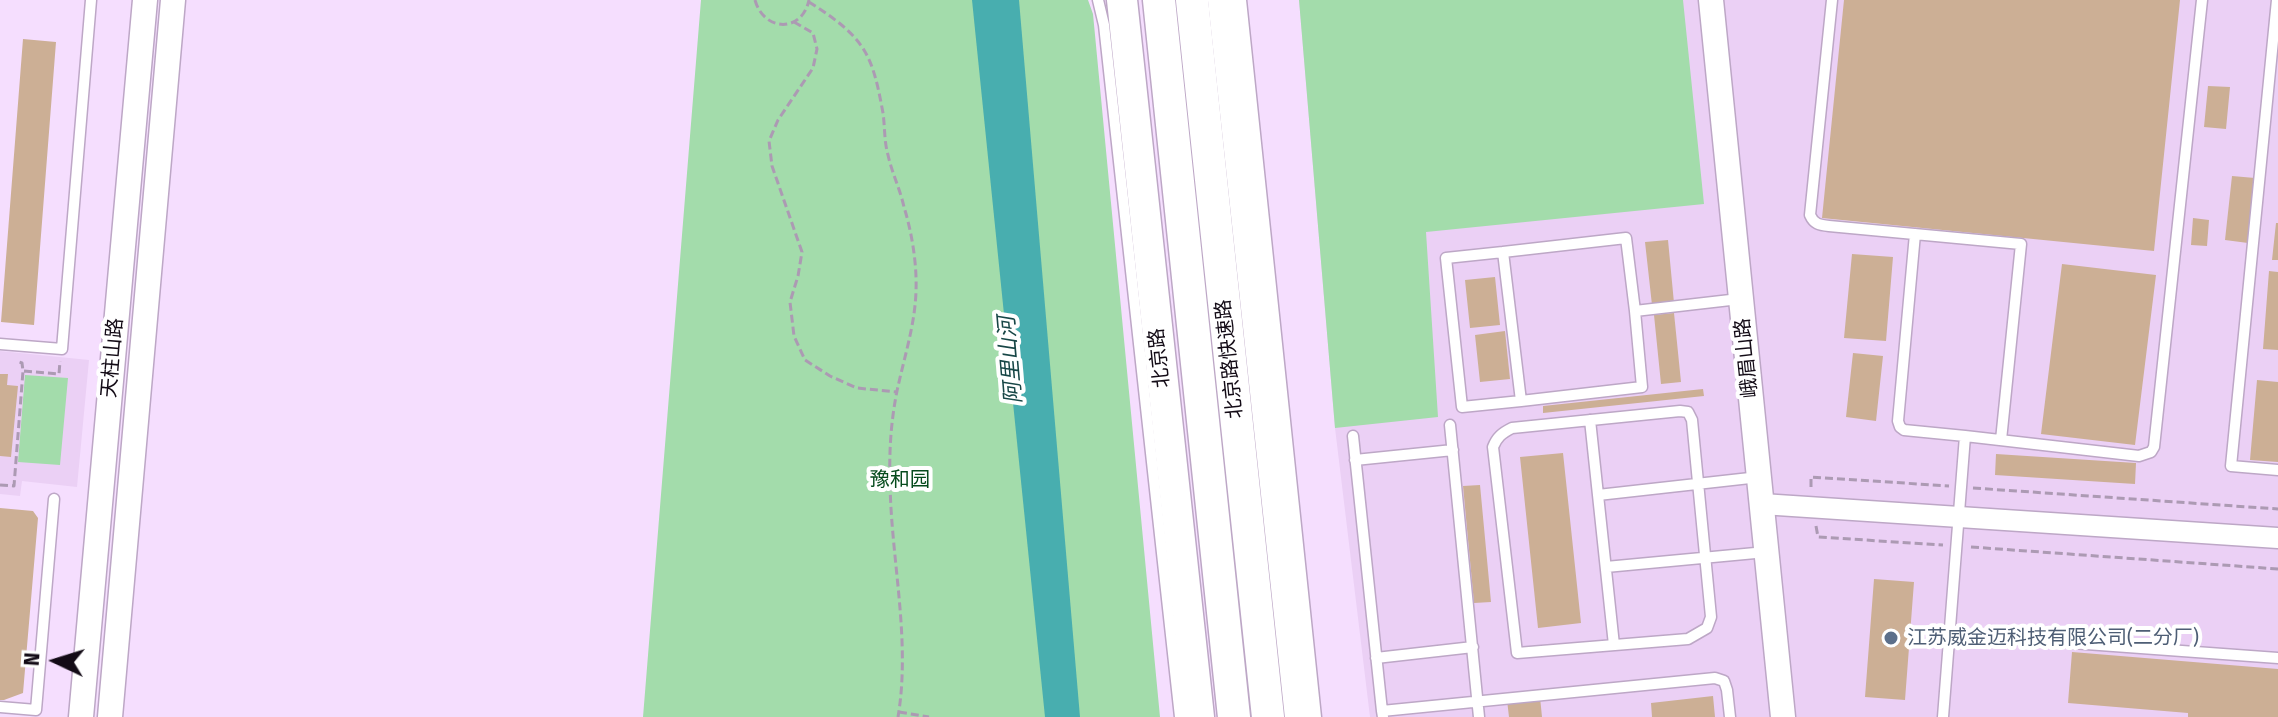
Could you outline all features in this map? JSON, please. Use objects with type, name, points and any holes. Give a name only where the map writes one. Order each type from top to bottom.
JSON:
[{"type":"highway","name":"北京路快速路","points":[[1194,12],[1268,717]]},
{"type":"highway","name":"北京路快速路","points":[[1160,13],[1234,717]]},
{"type":"main road","name":"北京路","points":[[1122,0],[1199,717]]},
{"type":"main road","points":[[1223,0],[1300,717]]},
{"type":"street","name":"天柱山路","points":[[81,717],[145,0]]},
{"type":"street","name":"天柱山路","points":[[110,717],[173,0]]},
{"type":"street","name":"峨眉山路","points":[[1711,0],[1783,717]]},
{"type":"street","points":[[1762,504],[2278,538]]},
{"type":"lane","points":[[0,344],[62,349],[91,0]]},
{"type":"lane","points":[[1098,0],[1104,25],[1180,717]]},
{"type":"lane","points":[[1241,0],[1316,717]]},
{"type":"lane","points":[[1832,0],[1810,215],[1818,225],[2021,244],[2001,440]]},
{"type":"lane","points":[[1915,234],[1898,421],[1900,427],[2139,456],[2151,452],[2154,447],[2202,0]]},
{"type":"lane","points":[[2277,0],[2231,466],[2278,470]]},
{"type":"lane","points":[[1626,238],[1642,387],[1462,407],[1446,258],[1503,252],[1626,238]]},
{"type":"lane","points":[[1503,252],[1521,401]]},
{"type":"lane","points":[[1635,311],[1741,299]]},
{"type":"lane","points":[[1688,412],[1692,420],[1711,617],[1707,628],[1688,639],[1517,653],[1493,447],[1496,439],[1512,428],[1590,420],[1688,412]]},
{"type":"lane","points":[[1590,420],[1614,645]]},
{"type":"lane","points":[[1450,425],[1479,717]]},
{"type":"lane","points":[[1353,436],[1382,714],[1478,701],[1715,678],[1724,681],[1730,717]]},
{"type":"lane","points":[[1943,717],[1965,436]]},
{"type":"lane","points":[[1355,460],[1453,450]]},
{"type":"lane","points":[[1598,495],[1759,477]]},
{"type":"lane","points":[[0,707],[36,710],[54,499]]},
{"type":"lane","points":[[1606,567],[1766,552]]},
{"type":"lane","points":[[1949,634],[2278,658]]},
{"type":"lane","points":[[1376,658],[1473,647]]},
{"type":"path","points":[[755,0],[757,9],[769,21],[786,25],[806,10],[809,1],[854,36],[875,76],[887,152],[912,245],[916,289],[913,324],[891,432],[890,483],[902,653],[899,714],[929,717]]},
{"type":"path","points":[[794,22],[813,33],[817,49],[813,68],[778,120],[769,141],[772,166],[802,252],[790,302],[794,336],[805,360],[830,376],[857,388],[897,392]]},
{"type":"path","points":[[23,371],[59,374],[62,349]]},
{"type":"path","points":[[0,485],[14,486],[23,371],[22,363],[10,360]]},
{"type":"shaded area","points":[[1299,0],[2278,0],[2278,717],[1370,717],[1335,428]]},
{"type":"shaded area","points":[[0,351],[89,360],[77,487],[22,481],[20,496],[0,494]]},
{"type":"green space","name":"豫和园","points":[[701,0],[1088,0],[1093,14],[1160,717],[643,717]]},
{"type":"green space","points":[[1299,0],[1683,0],[1704,204],[1426,232],[1438,417],[1335,428]]},
{"type":"green space","points":[[25,375],[68,378],[60,465],[18,462]]},
{"type":"water","name":"阿里山河","points":[[972,0],[1019,0],[1080,717],[1045,717]]},
{"type":"building","points":[[1844,0],[2180,0],[2154,251],[1822,218]]},
{"type":"building","points":[[23,39],[56,42],[34,325],[1,322]]},
{"type":"building","points":[[2208,86],[2230,87],[2226,129],[2204,127]]},
{"type":"building","points":[[2232,176],[2255,178],[2248,243],[2225,240]]},
{"type":"building","points":[[2193,218],[2209,220],[2207,246],[2191,245]]},
{"type":"building","points":[[2276,223],[2278,260],[2272,260]]},
{"type":"building","points":[[1668,240],[1674,303],[1652,305],[1645,242]]},
{"type":"building","points":[[1852,254],[1893,257],[1886,341],[1844,338]]},
{"type":"building","points":[[2062,264],[2156,275],[2135,445],[2041,434]]},
{"type":"building","points":[[2269,271],[2278,272],[2278,350],[2263,349]]},
{"type":"building","points":[[1495,277],[1500,325],[1470,328],[1465,280]]},
{"type":"building","points":[[1674,313],[1681,382],[1661,384],[1654,315]]},
{"type":"building","points":[[1505,331],[1510,379],[1480,382],[1475,335]]},
{"type":"building","points":[[1853,353],[1883,356],[1876,421],[1846,417]]},
{"type":"building","points":[[0,374],[8,374],[7,385],[18,386],[11,457],[0,456]]},
{"type":"building","points":[[2257,380],[2278,382],[2278,462],[2250,460]]},
{"type":"building","points":[[1703,389],[1704,396],[1543,413],[1543,406]]},
{"type":"building","points":[[1563,453],[1581,623],[1538,628],[1520,457]]},
{"type":"building","points":[[1996,454],[2136,463],[2135,484],[1995,475]]},
{"type":"building","points":[[1480,485],[1491,602],[1474,603],[1463,486]]},
{"type":"building","points":[[0,508],[33,511],[38,518],[23,693],[4,700],[0,700]]},
{"type":"building","points":[[1874,579],[1914,582],[1905,700],[1865,697]]},
{"type":"building","points":[[2072,652],[2278,669],[2278,717],[2188,717],[2188,713],[2068,703]]},
{"type":"building","points":[[1713,696],[1715,717],[1652,717],[1651,703]]},
{"type":"building","points":[[1540,697],[1542,717],[1509,717],[1507,700]]},
{"type":"place","name":"江苏威金迈科技有限公司(二分厂)","points":[[1891,638]]}]
